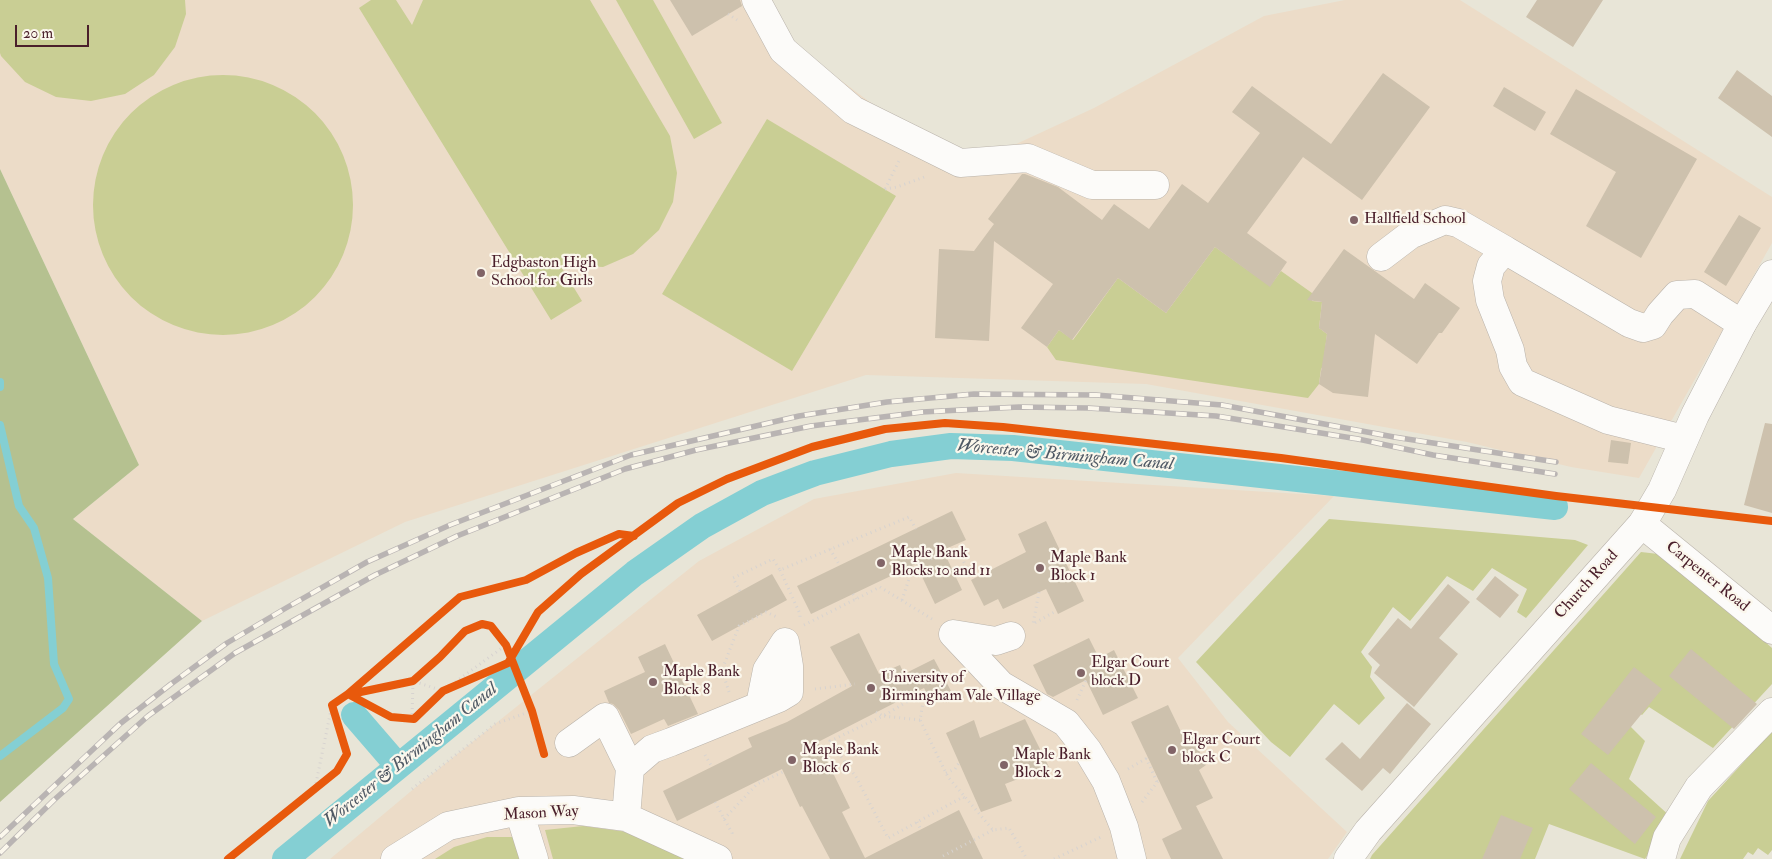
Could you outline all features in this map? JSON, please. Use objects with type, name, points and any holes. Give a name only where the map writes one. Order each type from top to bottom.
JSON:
[{"type":"main road","points":[[756,0],[783,50],[853,110],[960,163],[1028,158],[1092,186],[1155,185]]},
{"type":"main road","points":[[1381,257],[1410,235],[1445,220],[1458,223],[1629,323],[1643,328],[1653,325],[1677,295],[1695,294],[1742,324]]},
{"type":"main road","points":[[1505,250],[1491,266],[1487,281],[1490,300],[1510,350],[1513,366],[1522,382],[1608,420],[1684,439]]},
{"type":"main road","name":"Church Road","points":[[1348,859],[1368,831],[1642,524],[1662,490],[1695,415],[1742,324],[1772,274]]},
{"type":"main road","name":"Carpenter Road","points":[[1642,524],[1772,630]]},
{"type":"main road","points":[[953,634],[1003,638],[980,662]]},
{"type":"main road","points":[[953,634],[1001,685],[1066,723],[1088,751],[1106,781],[1124,827],[1132,859]]},
{"type":"main road","points":[[630,768],[652,749],[748,710],[789,692],[789,666],[784,642],[767,670],[748,710]]},
{"type":"main road","points":[[1661,859],[1667,838],[1699,788],[1772,712]]},
{"type":"main road","points":[[569,743],[605,717],[630,768],[626,817]]},
{"type":"main road","name":"Mason Way","points":[[396,859],[448,826],[519,811],[573,810],[626,817],[724,850]]},
{"type":"main road","points":[[519,811],[534,859]]},
{"type":"path","points":[[885,189],[898,187],[960,163]]},
{"type":"path","points":[[780,570],[910,517],[916,529]]},
{"type":"path","points":[[830,549],[840,566]]},
{"type":"path","points":[[931,559],[944,552],[955,551],[960,555],[974,579]]},
{"type":"path","points":[[740,592],[733,578],[773,559],[800,614],[800,627],[880,587],[953,634]]},
{"type":"path","points":[[902,600],[912,570],[922,564]]},
{"type":"path","points":[[1039,592],[1033,624],[1056,611]]},
{"type":"path","points":[[853,594],[856,599]]},
{"type":"path","points":[[722,670],[738,628],[766,612]]},
{"type":"path","points":[[440,694],[504,642],[509,654]]},
{"type":"path","points":[[678,673],[722,670]]},
{"type":"path","points":[[722,670],[748,710]]},
{"type":"path","points":[[404,683],[413,681],[420,675]]},
{"type":"path","points":[[440,694],[476,677]]},
{"type":"path","points":[[413,681],[440,694]]},
{"type":"path","points":[[408,718],[413,681]]},
{"type":"path","points":[[789,692],[855,684]]},
{"type":"path","points":[[966,798],[963,797],[888,838],[856,778],[830,741],[883,716],[925,690],[920,720],[946,773],[993,830]]},
{"type":"path","points":[[315,788],[332,705],[340,700]]},
{"type":"path","points":[[528,703],[534,720]]},
{"type":"path","points":[[332,705],[337,721]]},
{"type":"path","points":[[412,789],[495,724],[532,711]]},
{"type":"path","points":[[876,712],[883,716],[920,720]]},
{"type":"path","points":[[408,718],[420,713]]},
{"type":"path","points":[[1146,758],[1157,782]]},
{"type":"path","points":[[946,773],[955,769],[959,763]]},
{"type":"path","points":[[724,819],[757,784],[783,772]]},
{"type":"path","points":[[308,794],[322,782]]},
{"type":"path","points":[[716,802],[732,833],[724,850]]},
{"type":"path","points":[[917,822],[921,830]]},
{"type":"path","points":[[943,856],[993,830],[1009,828],[1027,859]]},
{"type":"shaded area","points":[[0,0],[758,0],[762,21],[960,170],[1094,108],[1264,16],[1345,0],[1460,0],[1772,197],[1772,243],[1639,478],[1571,467],[1467,442],[1146,384],[866,375],[405,522],[202,621],[73,519],[139,465],[0,169]]},
{"type":"shaded area","name":"University of Birmingham Vale Village","points":[[956,473],[1334,496],[1178,658],[1228,722],[1347,832],[1328,859],[330,859],[416,787],[699,561],[814,499]]},
{"type":"green space","points":[[0,0],[185,0],[186,14],[175,47],[154,75],[125,94],[91,101],[56,97],[25,82],[1,56]]},
{"type":"green space","points":[[371,0],[396,0],[412,25],[423,0],[590,0],[670,136],[677,173],[673,202],[659,230],[633,254],[603,267],[560,265],[582,301],[551,320],[359,8]]},
{"type":"green space","points":[[616,0],[653,0],[722,123],[694,139]]},
{"type":"green space","points":[[223,75],[248,78],[273,85],[295,97],[315,113],[331,133],[343,155],[350,180],[353,205],[350,230],[343,255],[331,277],[315,297],[295,313],[273,325],[248,332],[223,335],[198,332],[173,325],[151,313],[131,297],[115,277],[103,255],[96,230],[93,205],[96,180],[103,155],[115,133],[131,113],[151,97],[173,85],[198,78]]},
{"type":"green space","points":[[767,119],[896,196],[792,371],[662,294]]},
{"type":"green space","points":[[0,169],[139,465],[73,519],[202,621],[0,802]]},
{"type":"green space","points":[[1215,247],[1270,286],[1281,271],[1312,293],[1312,301],[1322,302],[1319,328],[1327,334],[1323,366],[1319,384],[1308,398],[1056,360],[1047,347],[1059,330],[1073,340],[1118,278],[1166,313]]},
{"type":"green space","points":[[1329,519],[1575,540],[1588,545],[1526,618],[1517,612],[1527,589],[1492,568],[1473,591],[1447,576],[1410,621],[1393,607],[1361,652],[1372,667],[1370,677],[1385,698],[1359,725],[1334,704],[1290,757],[1271,742],[1196,662]]},
{"type":"green space","points":[[1641,552],[1667,555],[1772,648],[1772,684],[1713,748],[1649,707],[1642,715],[1634,709],[1631,727],[1645,741],[1629,779],[1671,817],[1645,859],[1549,824],[1535,859],[1370,859],[1372,855]]},
{"type":"green space","points":[[1772,731],[1772,850],[1768,855],[1758,848],[1753,855],[1748,852],[1743,859],[1680,859],[1708,801]]},
{"type":"green space","points":[[583,826],[635,833],[703,859],[553,859],[545,830]]},
{"type":"green space","points":[[487,837],[514,837],[520,859],[435,859],[454,847]]},
{"type":"building","points":[[670,0],[740,0],[742,6],[692,36]]},
{"type":"building","points":[[1537,0],[1603,0],[1573,47],[1526,17]]},
{"type":"building","points":[[1737,70],[1772,96],[1772,137],[1718,98]]},
{"type":"building","points":[[1383,73],[1430,107],[1362,200],[1303,157],[1247,233],[1287,262],[1270,287],[1215,247],[1166,313],[1118,278],[1072,340],[1059,330],[1047,347],[1021,328],[1053,284],[994,241],[989,341],[935,338],[939,249],[974,251],[994,224],[988,219],[1022,174],[1058,187],[1102,220],[1114,204],[1149,229],[1182,184],[1208,203],[1260,133],[1232,112],[1252,86],[1331,144]]},
{"type":"building","points":[[1504,87],[1546,112],[1535,131],[1493,106]]},
{"type":"building","points":[[1576,89],[1697,159],[1641,258],[1586,226],[1616,172],[1550,134]]},
{"type":"building","points":[[1739,215],[1761,228],[1726,286],[1704,272]]},
{"type":"building","points":[[1344,249],[1414,299],[1425,283],[1460,308],[1417,364],[1375,334],[1368,397],[1333,393],[1319,384],[1327,334],[1319,328],[1322,302],[1307,300]]},
{"type":"building","points":[[1765,423],[1772,424],[1772,513],[1744,505]]},
{"type":"building","points":[[1611,440],[1631,443],[1628,464],[1608,462]]},
{"type":"building","name":"Maple Bank Blocks 10 and 11","points":[[952,511],[966,540],[943,550],[962,590],[935,604],[916,564],[811,614],[797,586]]},
{"type":"building","name":"Maple Bank Block 1","points":[[1046,521],[1084,601],[1058,614],[1046,589],[1003,609],[998,599],[984,606],[971,580],[1026,552],[1018,534]]},
{"type":"building","points":[[772,574],[787,600],[712,641],[697,615]]},
{"type":"building","points":[[1495,576],[1519,595],[1500,618],[1476,599]]},
{"type":"building","points":[[1448,584],[1470,602],[1439,638],[1458,654],[1414,707],[1374,673],[1380,665],[1368,654],[1398,618],[1411,629]]},
{"type":"building","points":[[859,633],[879,674],[900,665],[904,674],[934,659],[951,691],[931,701],[924,688],[818,742],[850,808],[842,812],[865,858],[959,810],[983,859],[830,859],[802,806],[800,807],[782,769],[677,821],[663,791],[752,747],[748,738],[787,722],[852,686],[830,647]]},
{"type":"building","name":"Elgar Court block D","points":[[1089,638],[1099,658],[1114,650],[1138,698],[1103,715],[1086,680],[1053,697],[1047,694],[1033,665]]},
{"type":"building","name":"Maple Bank Block 8","points":[[665,644],[698,714],[668,726],[664,719],[631,734],[619,710],[609,703],[604,691],[645,672],[638,657]]},
{"type":"building","points":[[1691,649],[1757,704],[1734,729],[1669,676]]},
{"type":"building","points":[[1634,667],[1662,689],[1608,755],[1581,734]]},
{"type":"building","points":[[1407,703],[1431,724],[1390,774],[1383,768],[1362,791],[1325,759],[1342,742],[1360,759]]},
{"type":"building","name":"Elgar Court block C","points":[[1168,705],[1183,736],[1190,732],[1206,765],[1199,770],[1213,798],[1196,806],[1223,859],[1171,859],[1162,839],[1182,829],[1131,722]]},
{"type":"building","name":"Maple Bank Block 2","points":[[1025,719],[1049,767],[1005,784],[1012,801],[981,812],[946,733],[974,720],[980,738]]},
{"type":"building","points":[[1591,763],[1656,817],[1635,844],[1569,789]]},
{"type":"building","points":[[1501,815],[1533,828],[1520,859],[1482,859]]},
{"type":"waterway","points":[[0,382],[0,387]]},
{"type":"waterway","points":[[0,425],[19,506],[34,528],[48,578],[54,664],[69,699],[63,708],[0,756]]},
{"type":"waterway","name":"Worcester & Birmingham Canal","points":[[285,859],[635,573],[702,526],[762,493],[815,473],[891,454],[951,446],[1013,448],[1555,507]]},
{"type":"waterway","points":[[354,715],[398,766]]},
{"type":"railway","points":[[0,837],[121,723],[227,643],[367,562],[450,525],[631,455],[799,416],[887,402],[974,394],[1096,395],[1222,405],[1394,437],[1556,462]]},
{"type":"railway","points":[[0,853],[54,800],[148,716],[235,653],[375,575],[457,536],[625,469],[696,450],[811,426],[922,412],[1019,407],[1088,408],[1216,416],[1358,439],[1433,455],[1555,474]]},
{"type":"cycle path","points":[[228,859],[337,771],[347,754],[332,705],[348,694],[391,717],[414,719],[443,691],[508,663],[538,612],[581,574],[678,503],[727,479],[812,447],[885,429],[945,423],[1003,427],[1281,458],[1556,496],[1772,521]]},
{"type":"cycle path","points":[[348,694],[460,597],[526,580],[576,553],[619,534],[634,536]]},
{"type":"cycle path","points":[[351,694],[413,681],[465,631],[482,624],[491,626],[506,645],[532,711],[544,754]]},
{"type":"place","name":"Hallfield School","points":[[1354,220]]},
{"type":"place","name":"Edgbaston High School for Girls","points":[[481,273]]},
{"type":"place","name":"Maple Bank Blocks 10 and 11","points":[[881,563]]},
{"type":"place","name":"Maple Bank Block 1","points":[[1040,568]]},
{"type":"place","name":"Elgar Court block D","points":[[1081,673]]},
{"type":"place","name":"Maple Bank Block 8","points":[[653,682]]},
{"type":"place","name":"University of Birmingham Vale Village","points":[[871,688]]},
{"type":"place","name":"Elgar Court block C","points":[[1172,750]]},
{"type":"place","name":"Maple Bank Block 6","points":[[792,760]]},
{"type":"place","name":"Maple Bank Block 2","points":[[1004,765]]}]
